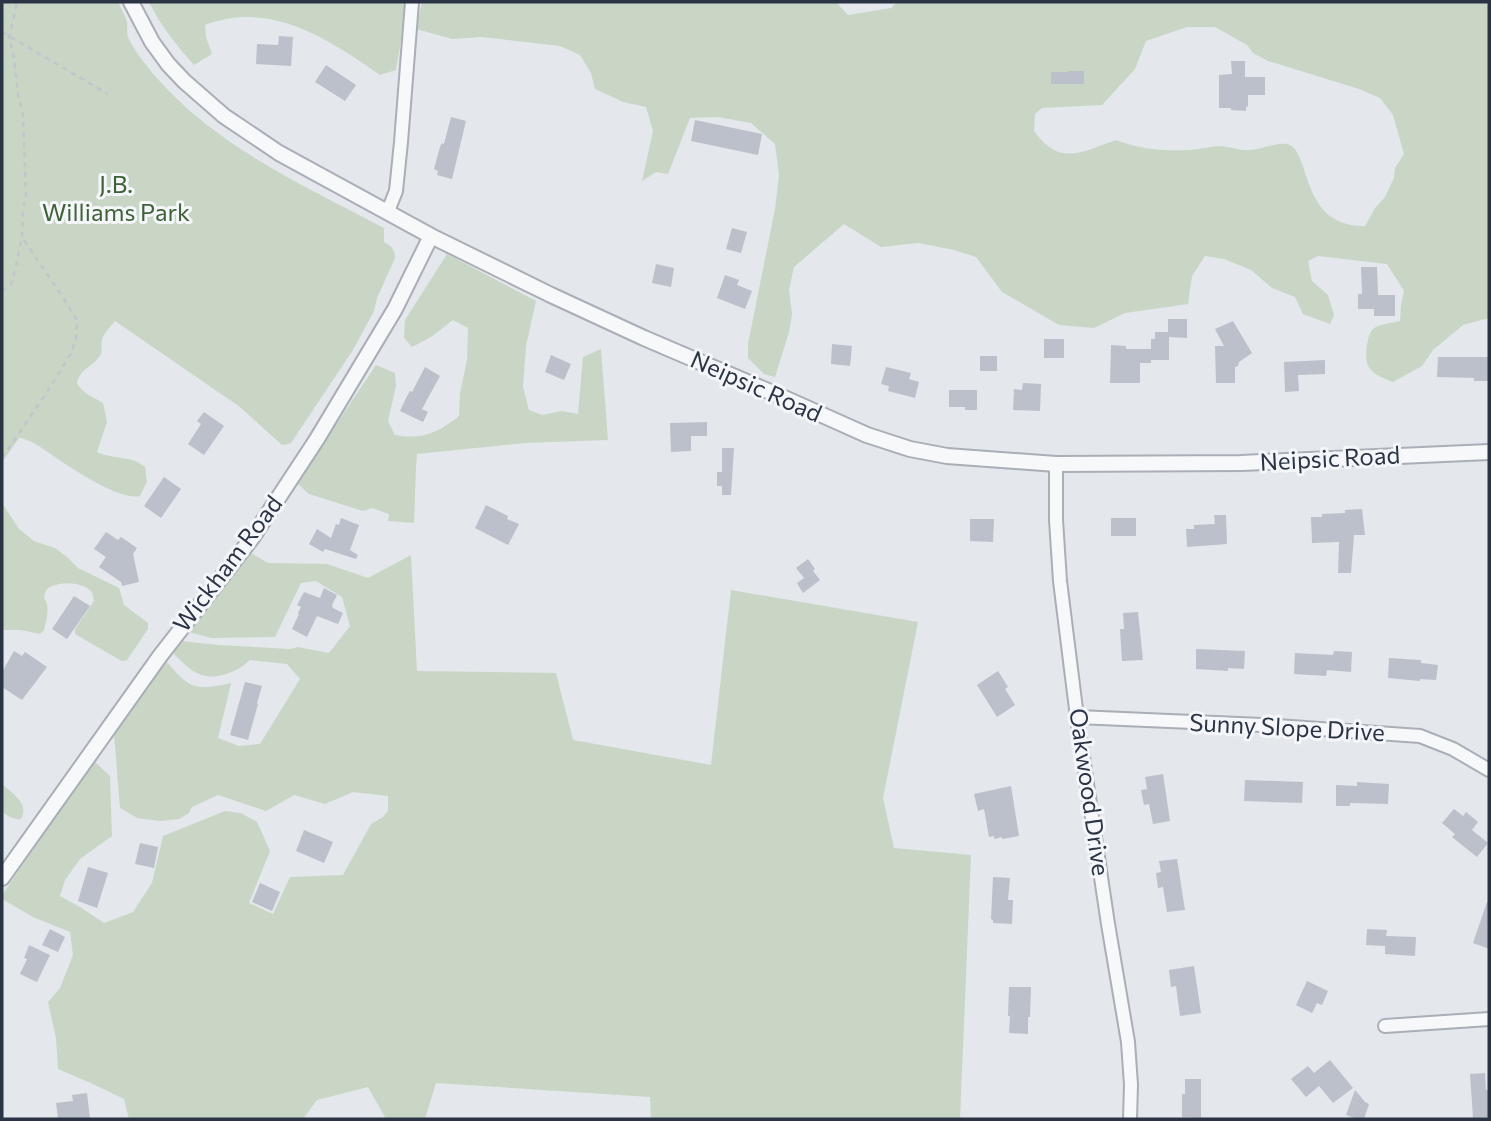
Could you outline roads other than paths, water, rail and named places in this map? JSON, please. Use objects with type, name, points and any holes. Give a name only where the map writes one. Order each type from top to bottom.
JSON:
[{"type":"street","name":"Neipsic Road","points":[[131,2],[157,50],[184,81],[207,102],[279,153],[431,236],[633,333],[867,435],[910,449],[947,456],[1056,464],[1241,463],[1489,452]]},
{"type":"street","points":[[388,211],[396,191],[412,2]]},
{"type":"street","name":"Wickham Road","points":[[2,878],[160,656],[252,538],[317,439],[395,309],[431,236]]},
{"type":"street","name":"Oakwood Drive","points":[[1056,464],[1060,581],[1077,717],[1128,1042],[1130,1119]]},
{"type":"street","name":"Sunny Slope Drive","points":[[1077,717],[1420,736],[1453,749],[1489,769]]},
{"type":"street","points":[[1385,1026],[1489,1019]]},
{"type":"park label","name":"J.B. Williams Park","points":[[116,199]]}]
